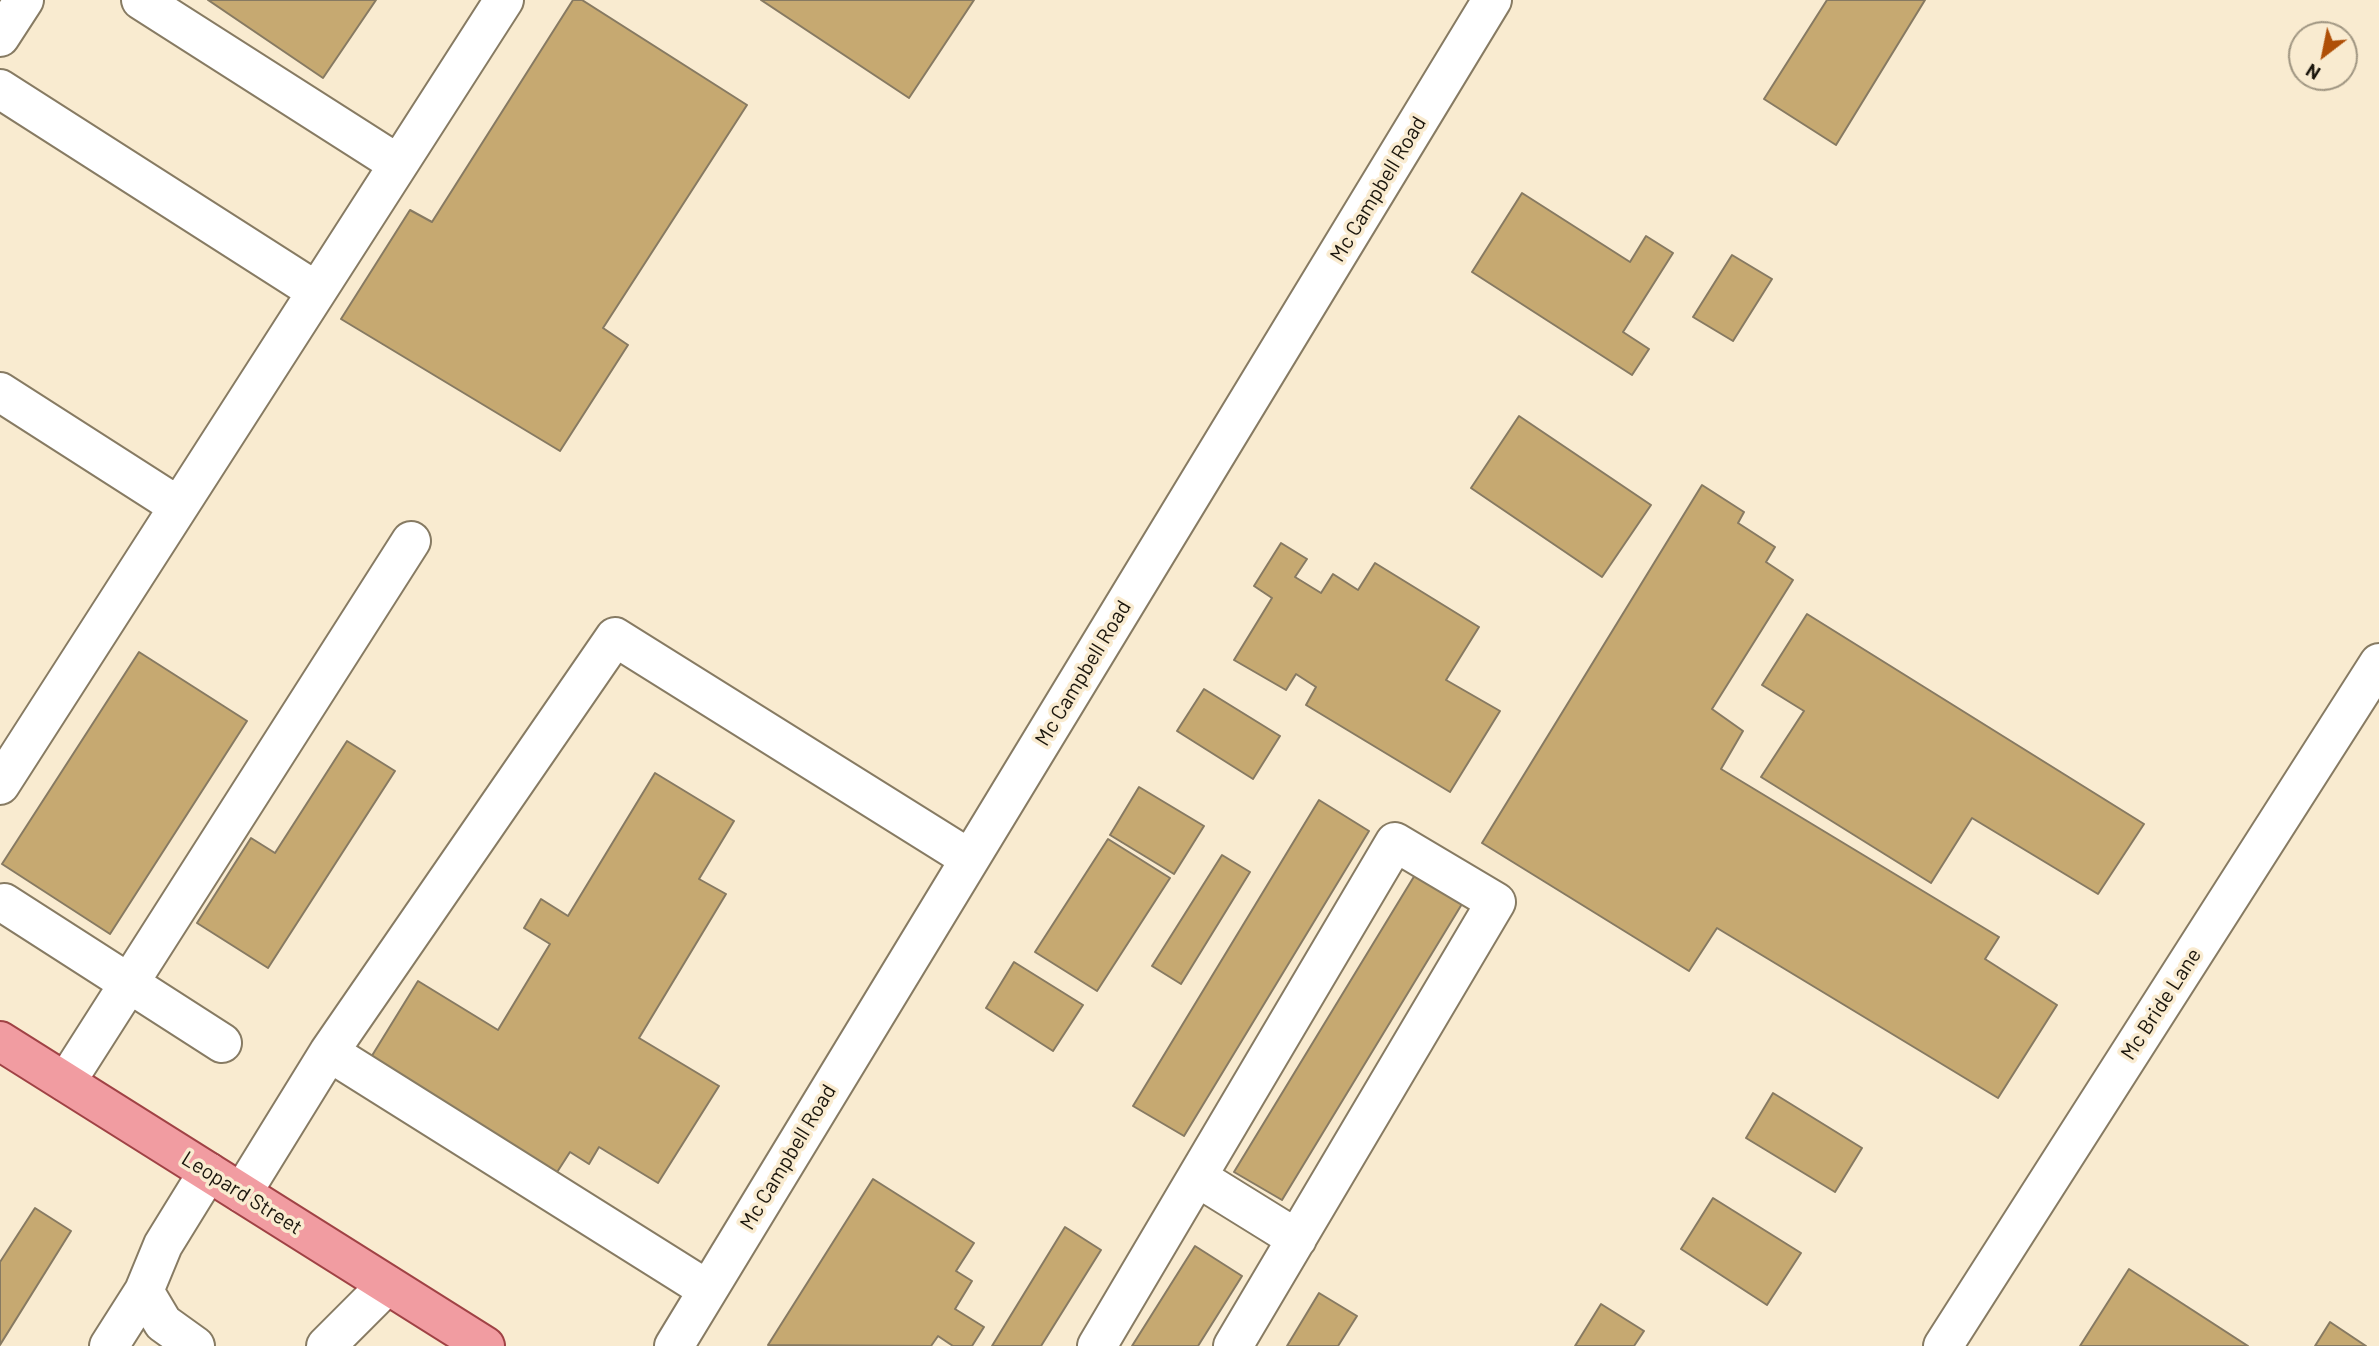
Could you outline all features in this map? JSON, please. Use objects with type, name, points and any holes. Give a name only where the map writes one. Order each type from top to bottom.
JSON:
[{"type":"main road","name":"Leopard Street","points":[[0,1041],[485,1346]]},
{"type":"street","points":[[0,37],[24,0]]},
{"type":"street","points":[[141,0],[398,164]]},
{"type":"street","points":[[0,785],[504,0]]},
{"type":"street","name":"Mc Campbell Road","points":[[674,1346],[1492,0]]},
{"type":"street","points":[[0,89],[316,291]]},
{"type":"street","points":[[0,392],[178,506]]},
{"type":"street","points":[[66,1082],[411,541]]},
{"type":"street","points":[[242,1193],[329,1052],[615,637],[970,859]]},
{"type":"street","name":"Mc Bride Lane","points":[[1943,1346],[2379,663]]},
{"type":"street","points":[[1097,1346],[1395,842],[1496,902],[1233,1346]]},
{"type":"street","points":[[4,903],[222,1043]]},
{"type":"street","points":[[329,1052],[708,1290]]},
{"type":"street","points":[[109,1346],[144,1291],[163,1245],[208,1172]]},
{"type":"street","points":[[1197,1177],[1297,1238]]},
{"type":"street","points":[[326,1346],[387,1285]]},
{"type":"street","points":[[144,1291],[163,1324],[195,1346]]},
{"type":"building","points":[[208,0],[376,0],[323,78]]},
{"type":"building","points":[[573,0],[582,0],[747,105],[603,328],[628,345],[560,451],[341,319],[410,210],[432,222]]},
{"type":"building","points":[[761,0],[974,0],[909,98]]},
{"type":"building","points":[[1827,0],[1925,0],[1836,145],[1764,99]]},
{"type":"building","points":[[1522,193],[1630,262],[1646,236],[1673,253],[1623,332],[1649,349],[1632,375],[1472,272]]},
{"type":"building","points":[[1732,255],[1772,279],[1733,341],[1693,317]]},
{"type":"building","points":[[1519,416],[1651,505],[1602,577],[1471,488]]},
{"type":"building","points":[[1702,485],[1744,512],[1738,523],[1775,547],[1766,562],[1793,580],[1712,709],[1743,731],[1721,769],[1999,937],[1985,959],[2057,1005],[1998,1098],[1717,928],[1689,971],[1482,843]]},
{"type":"building","points":[[1281,543],[1307,559],[1295,577],[1321,593],[1333,574],[1358,590],[1375,563],[1479,627],[1446,680],[1500,711],[1450,792],[1306,705],[1316,687],[1296,674],[1286,690],[1234,660],[1272,598],[1254,586]]},
{"type":"building","points":[[1807,614],[2144,824],[2098,894],[1972,818],[1931,883],[1761,777],[1804,711],[1762,685]]},
{"type":"building","points":[[139,652],[247,721],[110,934],[2,864]]},
{"type":"building","points":[[1204,689],[1280,736],[1253,779],[1177,731]]},
{"type":"building","points":[[347,741],[395,771],[268,968],[197,923],[251,838],[275,853]]},
{"type":"building","points":[[655,773],[734,821],[699,879],[726,894],[639,1038],[719,1086],[658,1183],[599,1147],[589,1164],[570,1152],[552,1180],[365,1067],[418,981],[498,1030],[550,944],[524,928],[541,899],[568,916]]},
{"type":"building","points":[[1139,787],[1204,826],[1174,874],[1110,835]]},
{"type":"building","points":[[1319,800],[1369,831],[1184,1136],[1133,1106]]},
{"type":"building","points":[[1108,839],[1170,878],[1097,991],[1035,952]]},
{"type":"building","points":[[1222,855],[1250,872],[1181,984],[1152,966]]},
{"type":"building","points":[[1418,870],[1465,899],[1282,1200],[1234,1172]]},
{"type":"building","points":[[1014,962],[1083,1005],[1053,1051],[986,1008]]},
{"type":"building","points":[[1773,1093],[1862,1148],[1835,1192],[1746,1138]]},
{"type":"building","points":[[873,1179],[974,1243],[956,1271],[972,1281],[955,1309],[984,1327],[972,1346],[953,1346],[938,1336],[931,1346],[768,1345]]},
{"type":"building","points":[[1713,1198],[1801,1253],[1767,1305],[1681,1249]]},
{"type":"building","points":[[35,1208],[71,1231],[0,1345],[0,1262]]},
{"type":"building","points":[[1065,1227],[1101,1250],[1041,1346],[992,1346]]},
{"type":"building","points":[[1195,1246],[1242,1276],[1198,1346],[1132,1346]]},
{"type":"building","points":[[2129,1269],[2248,1346],[2080,1346]]},
{"type":"building","points":[[1319,1293],[1357,1316],[1338,1346],[1287,1346]]},
{"type":"building","points":[[1601,1304],[1644,1331],[1634,1346],[1575,1346]]},
{"type":"building","points":[[2330,1322],[2366,1346],[2315,1346]]}]
